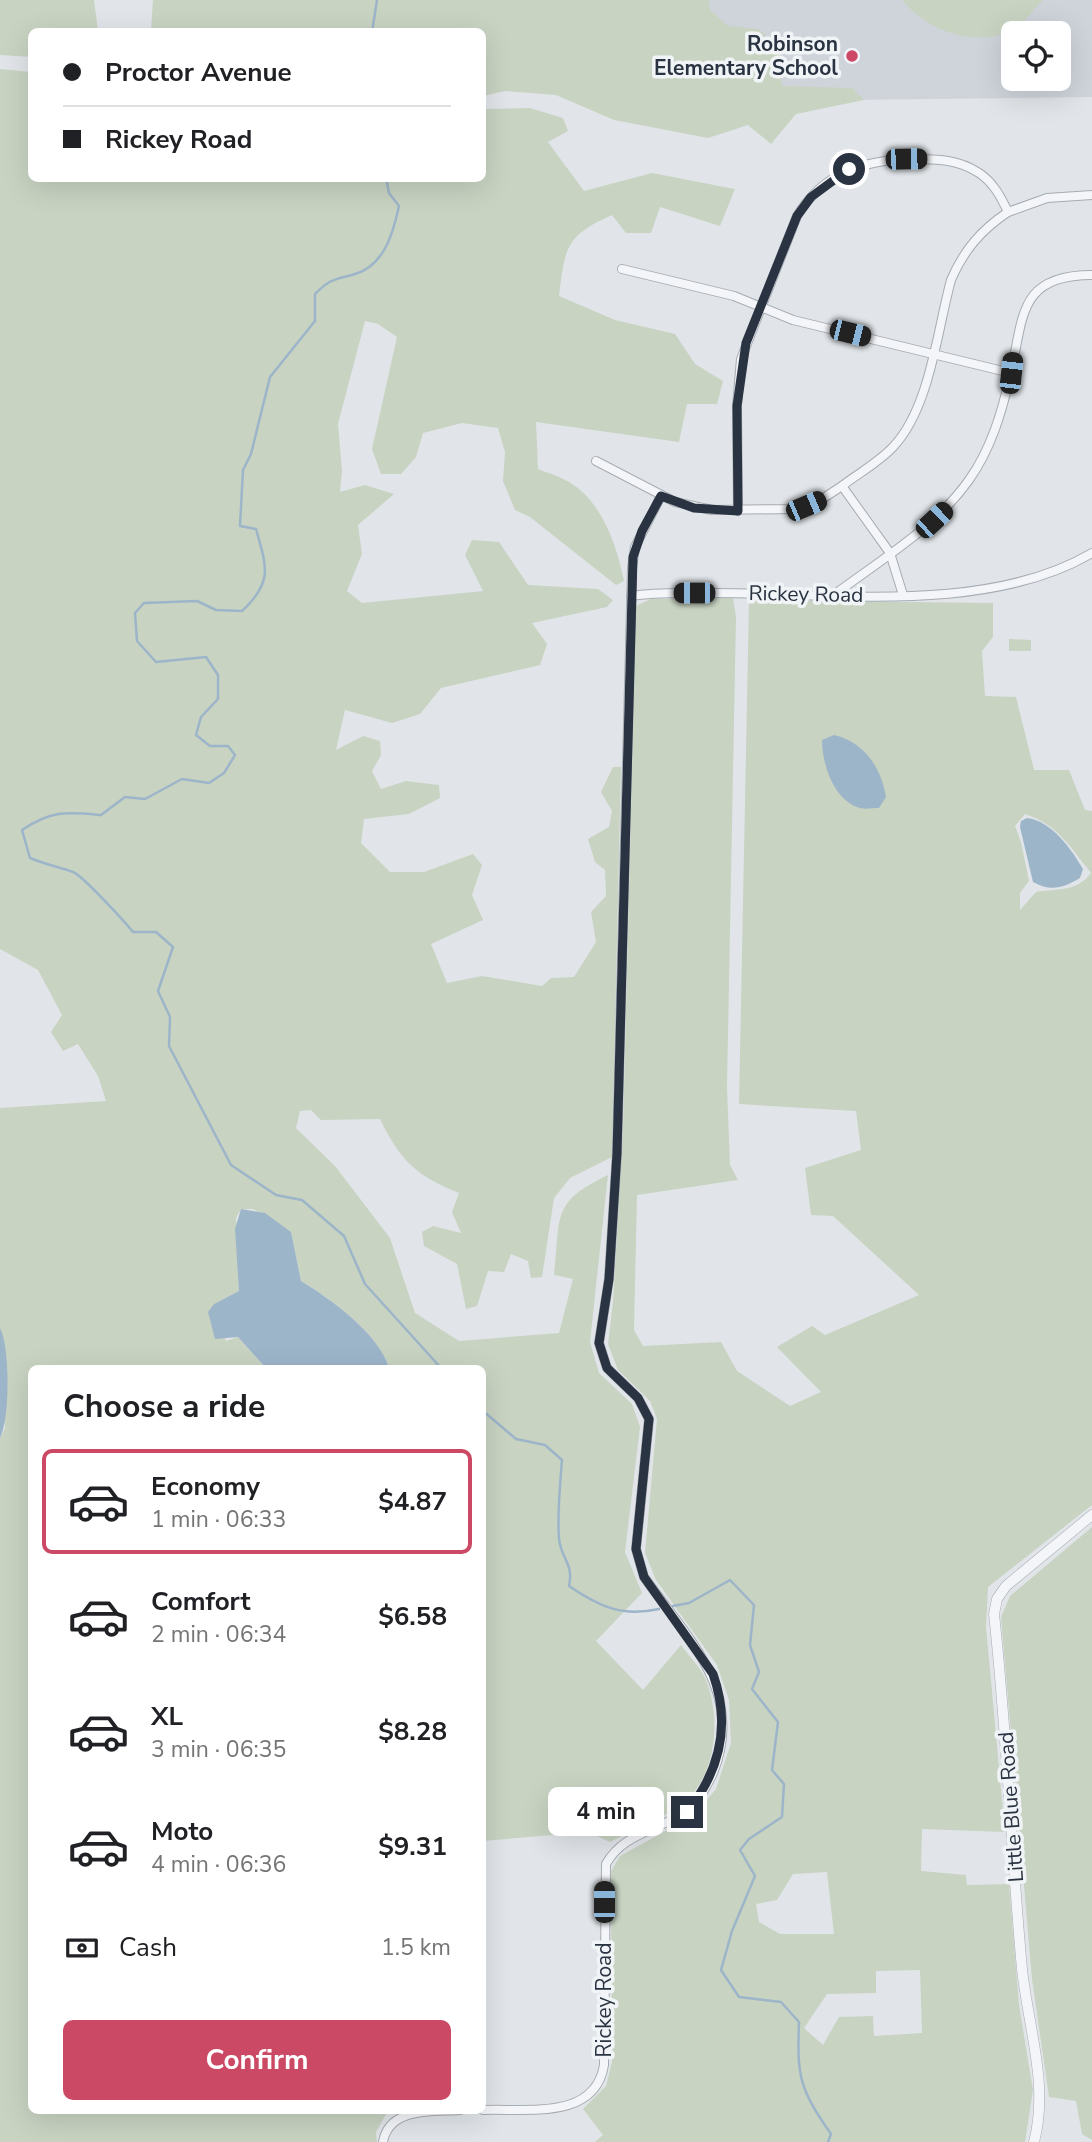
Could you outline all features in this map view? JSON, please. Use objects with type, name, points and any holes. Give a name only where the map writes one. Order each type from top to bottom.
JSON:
[{"type":"street","points":[[738,511],[737,406],[741,359],[760,306],[804,206],[829,180],[849,169],[884,159],[944,159],[964,164],[992,184],[1008,212]]},
{"type":"street","points":[[596,461],[661,496],[694,508],[738,511],[806,506],[842,486],[888,452],[905,432],[919,404],[951,280],[959,262],[981,232],[1008,212],[1047,198],[1092,195]]},
{"type":"street","points":[[622,270],[698,286],[793,320],[1011,373]]},
{"type":"street","points":[[835,594],[934,520],[983,460],[995,431],[1011,373],[1016,337],[1029,300],[1053,280],[1067,275],[1092,275]]},
{"type":"street","points":[[842,486],[890,553],[903,596]]},
{"type":"street","points":[[631,596],[635,547],[661,496]]},
{"type":"street","name":"Rickey Road","points":[[486,2110],[571,2106],[585,2100],[597,2087],[604,2065],[606,1864],[613,1850],[622,1843],[687,1812],[710,1780],[721,1747],[723,1717],[713,1674],[644,1577],[638,1563],[636,1549],[649,1419],[638,1398],[607,1368],[599,1343],[609,1279],[617,1153],[631,596],[903,596],[967,592],[1048,576],[1092,553]]},
{"type":"street","name":"Little Blue Road","points":[[1034,2142],[1040,2090],[1023,1970],[1005,1716],[993,1614],[997,1599],[1006,1586],[1042,1553],[1092,1515]]},
{"type":"street","points":[[383,2142],[390,2124],[399,2117],[425,2114]]},
{"type":"shaded area","name":"Robinson Elementary School","points":[[693,0],[1092,0],[1092,97],[690,102]]},
{"type":"green space","points":[[0,0],[94,0],[98,28],[28,28],[28,57],[0,55]]},
{"type":"green space","points":[[153,0],[709,0],[710,10],[728,26],[759,29],[780,50],[782,86],[852,88],[864,100],[796,114],[771,144],[748,125],[708,138],[614,120],[556,95],[505,91],[486,95],[486,28],[151,28]]},
{"type":"green space","points":[[902,0],[1043,0],[1023,21],[1001,21],[1001,34],[992,37],[963,36],[949,32],[935,27]]},
{"type":"green space","points":[[0,69],[28,72],[28,182],[486,182],[486,109],[530,108],[563,118],[568,131],[548,142],[584,191],[652,173],[735,189],[720,226],[660,207],[651,233],[626,233],[612,215],[576,237],[566,255],[559,296],[615,320],[675,334],[695,364],[723,381],[717,404],[687,404],[679,442],[536,422],[538,469],[569,482],[591,501],[612,539],[624,581],[616,585],[530,517],[515,510],[503,481],[505,452],[498,428],[462,423],[423,433],[416,457],[401,474],[381,474],[372,449],[397,337],[378,324],[365,321],[338,424],[342,471],[340,492],[365,485],[394,494],[358,525],[362,554],[347,591],[362,603],[483,591],[465,555],[472,540],[499,542],[528,585],[598,589],[613,600],[607,607],[532,623],[547,644],[540,665],[441,688],[420,714],[392,723],[345,710],[336,750],[363,736],[380,741],[381,755],[372,771],[381,789],[406,781],[439,785],[440,798],[409,814],[364,819],[361,843],[390,872],[424,872],[473,854],[482,865],[472,895],[483,920],[431,944],[447,983],[482,976],[542,986],[551,978],[574,977],[596,942],[591,912],[606,896],[605,870],[595,862],[588,839],[609,827],[612,811],[601,792],[613,767],[621,767],[612,1157],[570,1178],[554,1198],[542,1277],[531,1278],[528,1261],[511,1254],[504,1272],[488,1271],[477,1306],[466,1309],[457,1264],[424,1246],[422,1232],[433,1226],[461,1233],[452,1212],[459,1193],[431,1180],[411,1165],[402,1156],[380,1119],[321,1120],[311,1110],[300,1111],[296,1128],[335,1166],[390,1238],[415,1313],[459,1341],[559,1333],[573,1279],[554,1275],[562,1213],[576,1194],[608,1175],[590,1342],[599,1373],[632,1404],[640,1427],[625,1552],[642,1593],[596,1641],[643,1690],[681,1645],[701,1671],[711,1695],[714,1727],[710,1760],[696,1789],[686,1801],[671,1811],[610,1842],[588,1832],[486,1841],[486,1365],[388,1365],[376,1343],[352,1318],[301,1281],[291,1232],[253,1209],[241,1209],[236,1218],[239,1291],[214,1304],[226,1341],[238,1337],[263,1365],[28,1365],[28,2114],[386,2114],[376,2132],[377,2142],[0,2142],[0,1438],[5,1428],[0,1328],[0,1108],[106,1101],[98,1076],[78,1044],[63,1051],[51,1032],[62,1015],[38,970],[0,949]]},
{"type":"green space","points":[[733,598],[736,617],[727,1087],[730,1165],[738,1180],[637,1195],[634,1330],[643,1346],[721,1342],[737,1371],[790,1406],[821,1392],[777,1347],[812,1326],[825,1335],[919,1295],[833,1216],[811,1215],[805,1168],[861,1150],[856,1111],[739,1104],[749,600],[993,603],[993,637],[982,651],[985,696],[1016,697],[1034,770],[1069,770],[1085,810],[1092,811],[1092,1505],[988,1587],[986,1627],[1005,1832],[922,1829],[921,1871],[966,1875],[967,1885],[1009,1884],[1019,2005],[1033,2090],[1025,2142],[595,2142],[603,2135],[583,2109],[606,2086],[612,2062],[611,1871],[620,1856],[693,1816],[716,1789],[731,1743],[729,1700],[717,1665],[656,1580],[645,1553],[657,1419],[650,1401],[618,1370],[608,1344],[623,1132],[636,606],[651,599]],"holes":[[[1025,814],[1055,830],[1091,873],[1073,887],[1036,892],[1020,910],[1020,893],[1029,881],[1015,826]],[[827,1872],[834,1934],[780,1934],[759,1922],[756,1904],[777,1900],[793,1874]],[[920,1970],[922,2033],[874,2036],[873,2016],[839,2017],[823,2045],[804,2028],[827,1994],[876,1993],[876,1971]]]},
{"type":"green space","points":[[1009,639],[1031,640],[1031,651],[1009,651]]},
{"type":"green space","points":[[1092,1527],[1092,2140],[1082,2134],[1076,2101],[1049,2097],[1032,1979],[1001,1617],[1010,1596]]},
{"type":"water","points":[[834,735],[854,743],[875,766],[886,797],[879,808],[857,807],[841,796],[835,788],[824,759],[822,740]]},
{"type":"water","points":[[1027,818],[1045,824],[1060,837],[1083,869],[1080,878],[1057,888],[1033,882],[1020,827],[1021,821]]},
{"type":"water","points":[[241,1209],[265,1213],[291,1232],[301,1281],[326,1297],[365,1330],[384,1355],[388,1365],[263,1365],[238,1337],[215,1339],[208,1312],[214,1304],[239,1291],[235,1229]]},
{"type":"water","points":[[0,1328],[6,1351],[8,1383],[6,1415],[0,1438]]},
{"type":"waterway","points":[[373,28],[377,0]]},
{"type":"waterway","points":[[387,182],[389,193],[399,206],[385,248],[372,265],[363,271],[332,281],[315,294],[315,321],[270,377],[251,454],[243,470],[240,526],[256,529],[265,564],[265,574],[259,591],[242,611],[216,610],[197,601],[144,603],[135,613],[137,641],[156,662],[206,657],[218,675],[218,699],[201,717],[196,735],[210,746],[228,746],[235,755],[224,773],[209,783],[182,779],[145,799],[125,797],[101,815],[60,814],[42,819],[22,830],[30,858],[78,875],[133,932],[156,932],[173,947],[158,991],[170,1017],[169,1046],[231,1165],[276,1195],[302,1200],[344,1236],[365,1284],[438,1365]]},
{"type":"waterway","points":[[486,1414],[516,1439],[545,1445],[562,1460],[559,1539],[569,1566],[569,1586],[601,1605],[622,1611],[659,1609]]},
{"type":"waterway","points":[[673,1606],[689,1603],[730,1580],[754,1605],[750,1645],[759,1672],[752,1689],[778,1722],[772,1770],[784,1784],[782,1817],[749,1839],[740,1850],[755,1876],[732,1931],[721,1970],[739,1997],[781,2002],[799,2022],[802,2081],[812,2105],[831,2134],[828,2142]]},
{"type":"place","name":"Robinson Elementary School","points":[[852,56]]},
{"type":"route","points":[[687,1812],[710,1780],[721,1747],[723,1717],[718,1687],[713,1674],[644,1577],[638,1563],[636,1549],[649,1419],[638,1398],[607,1368],[599,1343],[609,1279],[617,1153],[633,557],[642,531],[661,496],[694,508],[738,511],[737,406],[741,359],[746,343],[797,216],[811,197],[829,180],[849,169]]}]
